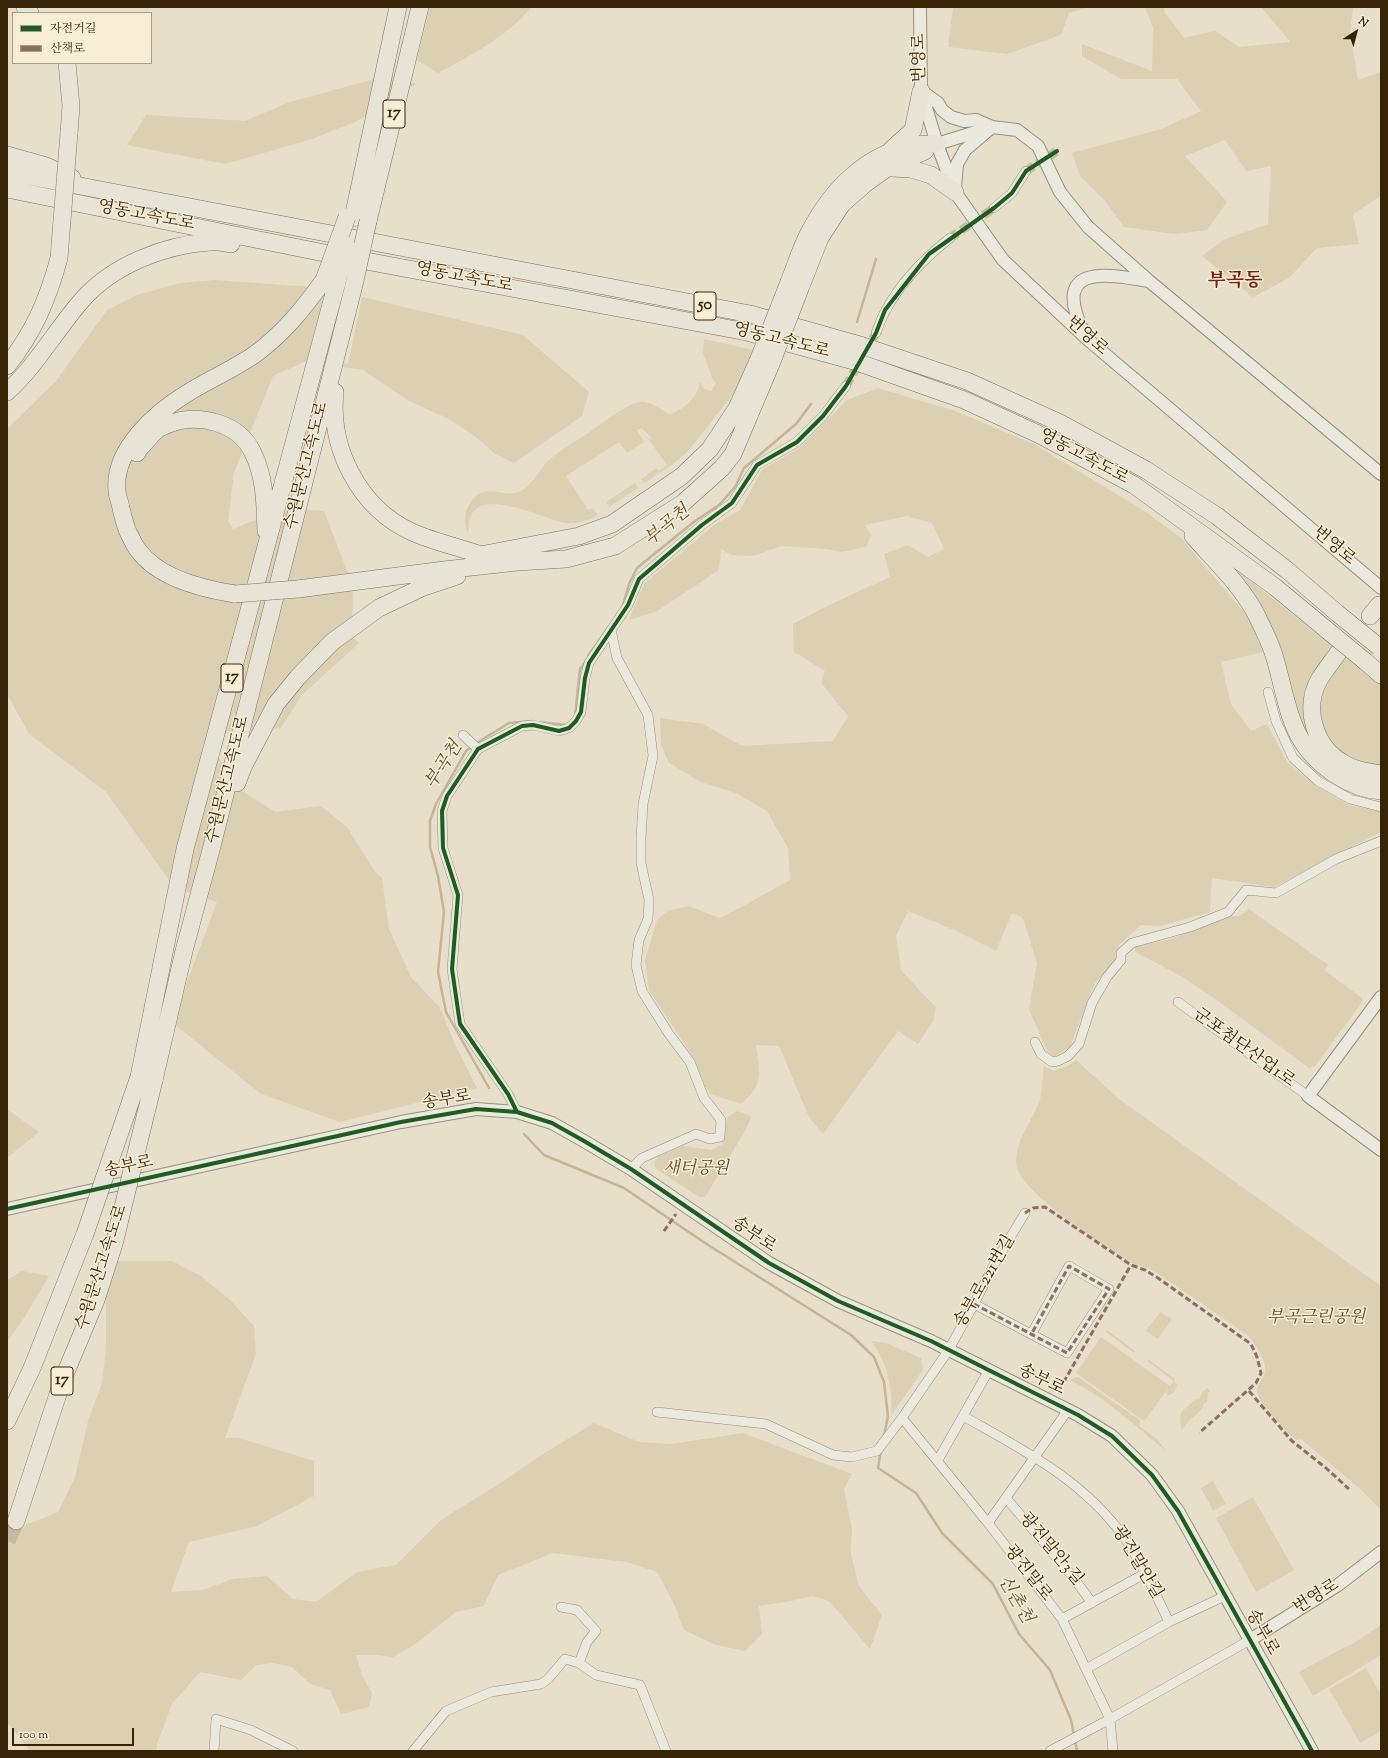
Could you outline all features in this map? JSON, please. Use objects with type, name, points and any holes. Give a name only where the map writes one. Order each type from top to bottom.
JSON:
[{"type":"highway","name":"수원문산고속도로","points":[[7,1421],[32,1368],[146,1079],[184,950],[212,846],[354,284],[356,218],[362,175],[398,7]]},
{"type":"highway","name":"수원문산고속도로","points":[[16,1521],[63,1378],[96,1300],[114,1244],[146,1079],[185,849],[267,547],[330,281],[356,218],[420,7]]},
{"type":"highway","points":[[7,366],[17,354],[36,321],[50,291],[64,133],[63,105],[57,64]]},
{"type":"highway","points":[[64,133],[71,106],[67,64]]},
{"type":"highway","points":[[888,160],[912,130],[921,91]]},
{"type":"highway","points":[[341,338],[333,409],[340,449],[356,484],[370,502],[388,518],[412,532],[482,560],[566,559],[615,546],[683,503],[722,468],[733,454],[764,362],[795,284],[810,232],[830,199],[858,170],[888,160],[916,145],[937,144]]},
{"type":"highway","points":[[7,155],[46,166],[98,190]]},
{"type":"highway","points":[[888,160],[931,175],[955,192]]},
{"type":"highway","name":"영동고속도로","points":[[7,172],[750,314],[863,346],[967,381],[1060,423],[1146,470],[1217,516],[1287,570],[1380,648]]},
{"type":"highway","name":"영동고속도로","points":[[7,189],[339,256],[748,332],[854,361],[964,400],[1038,434],[1134,484],[1275,587],[1381,675]]},
{"type":"highway","points":[[7,392],[25,373],[83,299],[107,279],[136,261],[177,246],[211,242],[339,256]]},
{"type":"highway","points":[[7,351],[29,317],[54,257]]},
{"type":"highway","points":[[330,281],[277,337],[239,365],[186,393],[160,412],[144,426],[130,445],[120,468],[117,490],[126,528],[138,551],[153,565],[172,576],[210,590],[298,585],[482,560],[579,536],[612,524],[682,476],[710,449],[737,408],[764,362]]},
{"type":"highway","points":[[236,589],[194,577],[176,569],[159,557],[144,541],[134,521],[128,504],[130,470],[138,449],[158,429],[178,421],[201,419],[219,423],[241,436],[253,451],[260,468],[264,496],[267,547]]},
{"type":"highway","points":[[1172,511],[1237,587],[1256,615],[1273,653],[1292,723],[1302,744],[1314,758],[1353,785],[1381,791]]},
{"type":"highway","points":[[212,846],[244,765],[276,704],[308,667],[332,642],[379,608],[482,560]]},
{"type":"highway","points":[[1338,653],[1318,681],[1313,695],[1311,714],[1317,733],[1322,744],[1331,756],[1344,764],[1381,774]]},
{"type":"street","name":"번영로","points":[[920,7],[921,91],[937,144],[955,192],[1004,260],[1086,338],[1381,588]]},
{"type":"street","points":[[921,91],[938,103],[942,110],[951,117],[964,121],[976,120],[992,127],[1017,130],[1038,146],[1060,192],[1088,227],[1149,281],[1381,474]]},
{"type":"street","points":[[937,144],[992,127]]},
{"type":"street","points":[[955,192],[957,164],[965,150],[992,127]]},
{"type":"street","points":[[994,208],[1012,193],[1026,171]]},
{"type":"street","points":[[876,333],[885,310],[903,285],[929,254],[950,238]]},
{"type":"street","points":[[1086,338],[1075,313],[1073,297],[1076,288],[1083,280],[1096,276],[1107,275],[1149,281]]},
{"type":"street","points":[[516,1112],[508,1094],[460,1024],[452,969],[458,895],[443,848],[442,811],[447,796],[478,749],[522,726],[533,725],[559,731],[569,728],[576,721],[581,712],[585,678],[589,663],[628,605],[639,579],[702,525],[732,503],[757,465],[797,442],[823,416],[846,386]]},
{"type":"street","points":[[611,630],[617,658],[648,715],[653,756],[643,804],[641,838],[641,863],[649,900],[648,919],[639,940],[636,965],[642,991],[669,1034],[690,1062],[704,1098],[721,1120],[720,1138],[710,1138],[696,1134],[642,1158],[630,1169]]},
{"type":"street","points":[[1268,692],[1276,721],[1293,758],[1318,782],[1350,799],[1381,807]]},
{"type":"street","points":[[463,734],[478,749]]},
{"type":"street","points":[[1035,1042],[1041,1054],[1052,1062],[1068,1056],[1078,1044],[1092,1003],[1108,977],[1121,960],[1121,953],[1132,943],[1190,927],[1228,912],[1246,890],[1276,893],[1336,858],[1381,841]]},
{"type":"street","name":"군포첨단산업1로","points":[[1308,1096],[1381,997]]},
{"type":"street","name":"군포첨단산업1로","points":[[1178,1002],[1381,1150]]},
{"type":"street","name":"송부로","points":[[7,1209],[401,1122],[476,1108],[516,1112],[552,1123],[630,1169],[769,1263],[838,1301],[931,1341],[948,1351],[989,1370],[1068,1410],[1112,1436],[1152,1475],[1178,1511],[1312,1751]]},
{"type":"street","name":"송부로221번길","points":[[657,1412],[766,1424],[832,1455],[852,1457],[877,1451],[902,1418],[948,1351],[996,1261],[1025,1213]]},
{"type":"street","points":[[974,1304],[1032,1333],[1067,1353],[1109,1289],[1069,1266],[1032,1333]]},
{"type":"street","points":[[938,1460],[989,1370]]},
{"type":"street","points":[[988,1523],[1068,1410]]},
{"type":"street","name":"광진말안길","points":[[963,1416],[1035,1456],[1068,1479],[1096,1503],[1124,1537],[1146,1573],[1169,1622]]},
{"type":"street","name":"광진말로","points":[[902,1418],[938,1460],[1062,1619],[1110,1720],[1113,1751]]},
{"type":"street","name":"광진말안3길","points":[[1006,1498],[1073,1577],[1092,1603]]},
{"type":"street","name":"번영로","points":[[1250,1640],[1338,1585],[1381,1552]]},
{"type":"street","points":[[1062,1619],[1146,1573]]},
{"type":"street","points":[[1086,1670],[1169,1622],[1225,1596]]},
{"type":"street","points":[[561,1607],[577,1610],[596,1632],[587,1642],[579,1663]]},
{"type":"street","points":[[1050,1751],[1110,1720],[1250,1640]]},
{"type":"street","points":[[413,1751],[446,1711],[491,1692],[541,1684],[548,1679],[565,1659],[579,1663],[596,1674],[640,1685],[666,1751]]},
{"type":"street","points":[[214,1751],[216,1719],[251,1730],[293,1751]]},
{"type":"green space","points":[[430,7],[532,7],[522,18],[500,36],[476,52],[438,73],[417,60]]},
{"type":"green space","points":[[953,7],[1089,7],[1069,13],[1061,35],[1007,54],[948,47]]},
{"type":"green space","points":[[1145,7],[1164,7],[1165,13],[1184,38],[1215,31],[1239,47],[1290,42],[1261,7],[1353,7],[1350,31],[1358,80],[1381,72],[1381,196],[1353,214],[1359,244],[1317,248],[1289,278],[1253,297],[1202,256],[1223,240],[1268,224],[1271,166],[1246,171],[1225,140],[1185,156],[1227,202],[1207,230],[1174,234],[1124,227],[1106,202],[1080,176],[1072,153],[1161,129],[1201,111],[1177,79],[1121,79],[1082,56],[1082,44],[1152,71],[1153,28]]},
{"type":"green space","points":[[390,75],[416,84],[357,121],[312,139],[225,164],[127,145],[146,115],[245,121],[290,102]]},
{"type":"green space","points":[[216,280],[326,288],[307,358],[348,364],[362,297],[523,335],[589,392],[582,416],[514,463],[495,454],[476,437],[449,419],[409,401],[363,370],[306,361],[273,376],[234,473],[228,521],[233,529],[250,522],[294,509],[324,511],[353,586],[352,637],[359,643],[302,695],[281,728],[227,731],[218,756],[239,789],[275,812],[321,806],[347,827],[376,873],[382,878],[389,929],[411,977],[440,1008],[454,1042],[477,1088],[340,1122],[261,1094],[174,1024],[188,979],[217,902],[174,887],[106,792],[29,734],[7,694],[7,429],[56,381],[107,310],[137,295],[180,283]]},
{"type":"green space","points":[[704,339],[754,350],[737,389],[685,454],[669,467],[644,483],[641,479],[657,468],[659,471],[667,465],[647,437],[653,440],[642,428],[637,430],[644,442],[627,453],[619,442],[566,476],[588,510],[592,508],[598,515],[582,522],[566,523],[514,507],[499,504],[487,504],[476,509],[470,518],[468,533],[465,524],[466,511],[470,503],[478,494],[489,491],[512,493],[523,490],[530,484],[545,464],[555,455],[620,411],[634,404],[645,402],[654,405],[669,414],[680,410],[693,398],[700,382],[704,389],[711,391],[716,383],[712,378],[703,353]]},
{"type":"green space","points":[[878,388],[955,411],[1034,444],[1146,512],[1182,539],[1249,618],[1263,652],[1221,662],[1231,704],[1251,731],[1267,724],[1287,762],[1316,786],[1349,805],[1381,812],[1381,832],[1274,887],[1212,878],[1210,912],[1160,926],[1141,925],[1119,945],[1116,960],[1095,983],[1070,1047],[1053,1058],[1046,1049],[1029,1009],[1037,963],[1023,918],[1012,913],[996,951],[952,929],[908,911],[896,936],[901,970],[936,1007],[933,1021],[918,1044],[898,1031],[823,1134],[809,1117],[779,1046],[756,1045],[759,1078],[754,1090],[741,1104],[710,1094],[705,1086],[693,1057],[649,990],[645,960],[657,920],[667,911],[688,906],[720,918],[790,880],[788,848],[767,811],[736,793],[701,782],[669,763],[661,745],[660,718],[703,724],[742,746],[833,741],[848,716],[821,683],[825,671],[794,652],[793,624],[825,607],[890,577],[884,554],[908,545],[928,557],[944,549],[932,523],[907,516],[865,525],[871,535],[866,547],[841,552],[827,549],[781,546],[753,556],[731,555],[721,549],[719,570],[657,611],[629,620],[644,584],[714,525],[740,510],[762,470],[801,447],[847,400]]},
{"type":"green space","points":[[635,483],[638,488],[609,507],[606,502]]},
{"type":"green space","points":[[1227,562],[1336,649],[1321,667],[1314,749]]},
{"type":"green space","points":[[1343,656],[1357,665],[1381,685],[1381,768],[1344,758],[1325,736],[1317,698]]},
{"type":"green space","points":[[1249,909],[1328,965],[1324,970],[1362,998],[1363,1001],[1315,1066],[1309,1068],[1218,1001],[1181,976],[1135,952],[1135,946],[1171,939],[1227,916],[1239,916]]},
{"type":"green space","name":"부곡근린공원","points":[[1076,1060],[1119,1099],[1381,1286],[1381,1510],[1358,1487],[1301,1439],[1297,1440],[1291,1436],[1263,1404],[1258,1395],[1257,1388],[1265,1372],[1264,1362],[1253,1341],[1246,1334],[1151,1269],[1126,1260],[1081,1229],[1044,1201],[1019,1173],[1016,1161],[1017,1153],[1021,1139],[1040,1101],[1044,1066],[1054,1071],[1070,1065]]},
{"type":"green space","points":[[7,1109],[39,1132],[7,1158]]},
{"type":"green space","name":"새터공원","points":[[736,1111],[747,1114],[751,1118],[745,1131],[705,1197],[699,1197],[656,1169],[654,1162],[659,1156],[683,1146],[712,1150],[722,1144],[727,1118]]},
{"type":"green space","points":[[117,1261],[172,1261],[201,1276],[230,1300],[254,1326],[256,1354],[225,1438],[239,1438],[314,1461],[314,1496],[257,1526],[189,1542],[171,1592],[203,1590],[232,1579],[267,1576],[293,1599],[316,1602],[357,1572],[396,1565],[441,1520],[594,1423],[639,1442],[671,1444],[743,1433],[852,1474],[844,1489],[852,1529],[851,1554],[859,1586],[882,1615],[870,1649],[829,1601],[813,1596],[759,1606],[762,1634],[745,1651],[716,1645],[684,1630],[675,1606],[657,1572],[627,1562],[553,1553],[498,1575],[484,1606],[456,1612],[414,1645],[393,1657],[356,1655],[362,1675],[372,1693],[369,1707],[341,1714],[330,1690],[310,1684],[292,1667],[273,1663],[256,1665],[241,1680],[200,1672],[172,1704],[157,1744],[156,1751],[30,1751],[7,1722],[7,1530],[31,1523],[58,1512],[75,1477],[88,1421],[102,1383],[106,1348],[106,1291]]},
{"type":"green space","points":[[22,1271],[49,1276],[24,1318],[7,1342],[7,1280]]},
{"type":"green space","points":[[1160,1312],[1172,1319],[1158,1339],[1146,1331]]},
{"type":"green space","points":[[1107,1330],[1135,1351],[1134,1353],[1106,1332]]},
{"type":"green space","points":[[1101,1337],[1170,1386],[1174,1381],[1177,1385],[1174,1392],[1169,1395],[1166,1394],[1168,1389],[1144,1421],[1076,1373]]},
{"type":"green space","points":[[871,1341],[886,1343],[921,1358],[923,1370],[892,1414],[888,1376],[882,1359]]},
{"type":"green space","points":[[1149,1360],[1175,1379],[1174,1381],[1147,1361]]},
{"type":"green space","points":[[1078,1377],[1141,1421],[1139,1426],[1157,1439],[1165,1450],[1107,1403],[1069,1380]]},
{"type":"green space","points":[[1207,1388],[1210,1391],[1208,1393],[1207,1401],[1203,1405],[1202,1409],[1182,1430],[1180,1421],[1181,1412],[1196,1399],[1199,1400],[1202,1393]]},
{"type":"green space","points":[[1213,1481],[1226,1504],[1213,1511],[1201,1488]]},
{"type":"green space","points":[[1253,1497],[1294,1570],[1256,1592],[1216,1518]]},
{"type":"green space","points":[[1381,1625],[1381,1655],[1313,1696],[1299,1672],[1351,1645]]},
{"type":"green space","points":[[1366,1668],[1381,1695],[1381,1731],[1360,1743],[1329,1689]]},
{"type":"waterway","name":"부곡천","points":[[857,322],[876,259]]},
{"type":"waterway","name":"부곡천","points":[[623,605],[629,584],[637,568],[695,521],[719,505],[735,487],[744,468],[796,424],[811,404]]},
{"type":"waterway","name":"부곡천","points":[[588,656],[609,626]]},
{"type":"waterway","name":"부곡천","points":[[575,716],[580,669],[586,661]]},
{"type":"waterway","name":"부곡천","points":[[475,744],[509,723],[532,721]]},
{"type":"waterway","name":"부곡천","points":[[541,722],[566,725]]},
{"type":"waterway","name":"부곡천","points":[[471,747],[466,751],[436,804],[430,821],[430,847],[438,876],[444,912],[438,972],[446,1012],[489,1088]]},
{"type":"waterway","name":"부곡천","points":[[524,1134],[544,1155],[624,1188],[705,1243],[851,1335],[874,1357],[884,1382],[888,1416],[884,1435]]},
{"type":"waterway","name":"신촌천","points":[[881,1450],[878,1468],[916,1493],[942,1533],[993,1584],[1019,1634],[1050,1670],[1071,1720],[1074,1735]]},
{"type":"waterway","name":"신촌천","points":[[1075,1740],[1077,1751]]},
{"type":"tunnel","points":[[1026,171],[1057,151]]},
{"type":"tunnel","points":[[950,238],[994,208]]},
{"type":"tunnel","points":[[846,386],[876,333]]},
{"type":"tunnel","points":[[7,1541],[16,1521]]},
{"type":"marked path","points":[[1025,1213],[1033,1208],[1045,1207],[1131,1265],[1145,1270],[1158,1278],[1251,1344],[1257,1357],[1261,1373],[1256,1383],[1199,1433]]},
{"type":"marked path","points":[[664,1231],[676,1214]]},
{"type":"marked path","points":[[1059,1390],[1131,1265]]},
{"type":"marked path","points":[[974,1304],[1067,1353],[1109,1289],[1069,1266],[1032,1333]]},
{"type":"marked path","points":[[1249,1391],[1292,1441],[1326,1468],[1349,1489]]},
{"type":"cycle path","points":[[517,1112],[508,1094],[460,1024],[452,969],[458,895],[443,848],[442,811],[447,796],[478,749],[522,726],[533,725],[559,731],[569,728],[576,721],[581,712],[585,678],[589,663],[628,605],[639,579],[702,525],[732,503],[757,465],[797,442],[823,416],[846,386],[876,333],[885,310],[929,254],[994,208],[1012,193],[1026,171],[1057,151]]},
{"type":"cycle path","points":[[7,1209],[401,1122],[476,1109],[517,1112],[552,1123],[631,1169],[769,1263],[838,1301],[931,1341],[1078,1415],[1112,1436],[1152,1475],[1178,1511],[1312,1751]]},
{"type":"district","name":"부곡동","points":[[1235,283]]}]
